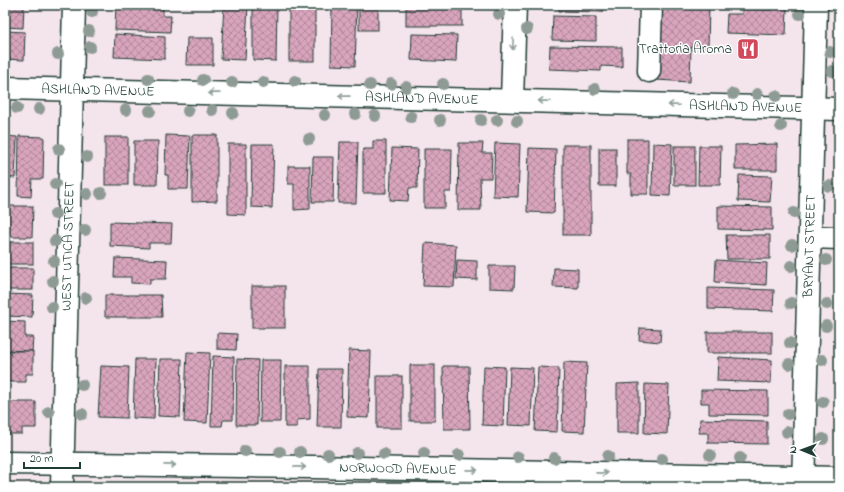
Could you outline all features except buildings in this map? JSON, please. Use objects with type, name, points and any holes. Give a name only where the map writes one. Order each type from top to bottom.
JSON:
[{"type":"street","name":"WEST UTICA STREET","points":[[62,487],[74,5]]},
{"type":"street","points":[[512,100],[514,5]]},
{"type":"street","points":[[649,71],[651,5]]},
{"type":"street","name":"BRYANT STREET","points":[[804,482],[816,5]]},
{"type":"street","name":"ASHLAND AVENUE","points":[[5,88],[839,109]]},
{"type":"street","points":[[810,237],[839,238]]},
{"type":"street","name":"NORWOOD AVENUE","points":[[5,463],[312,467],[804,482],[839,478]]},
{"type":"place","name":"Trattoria Aroma","points":[[748,49]]}]
